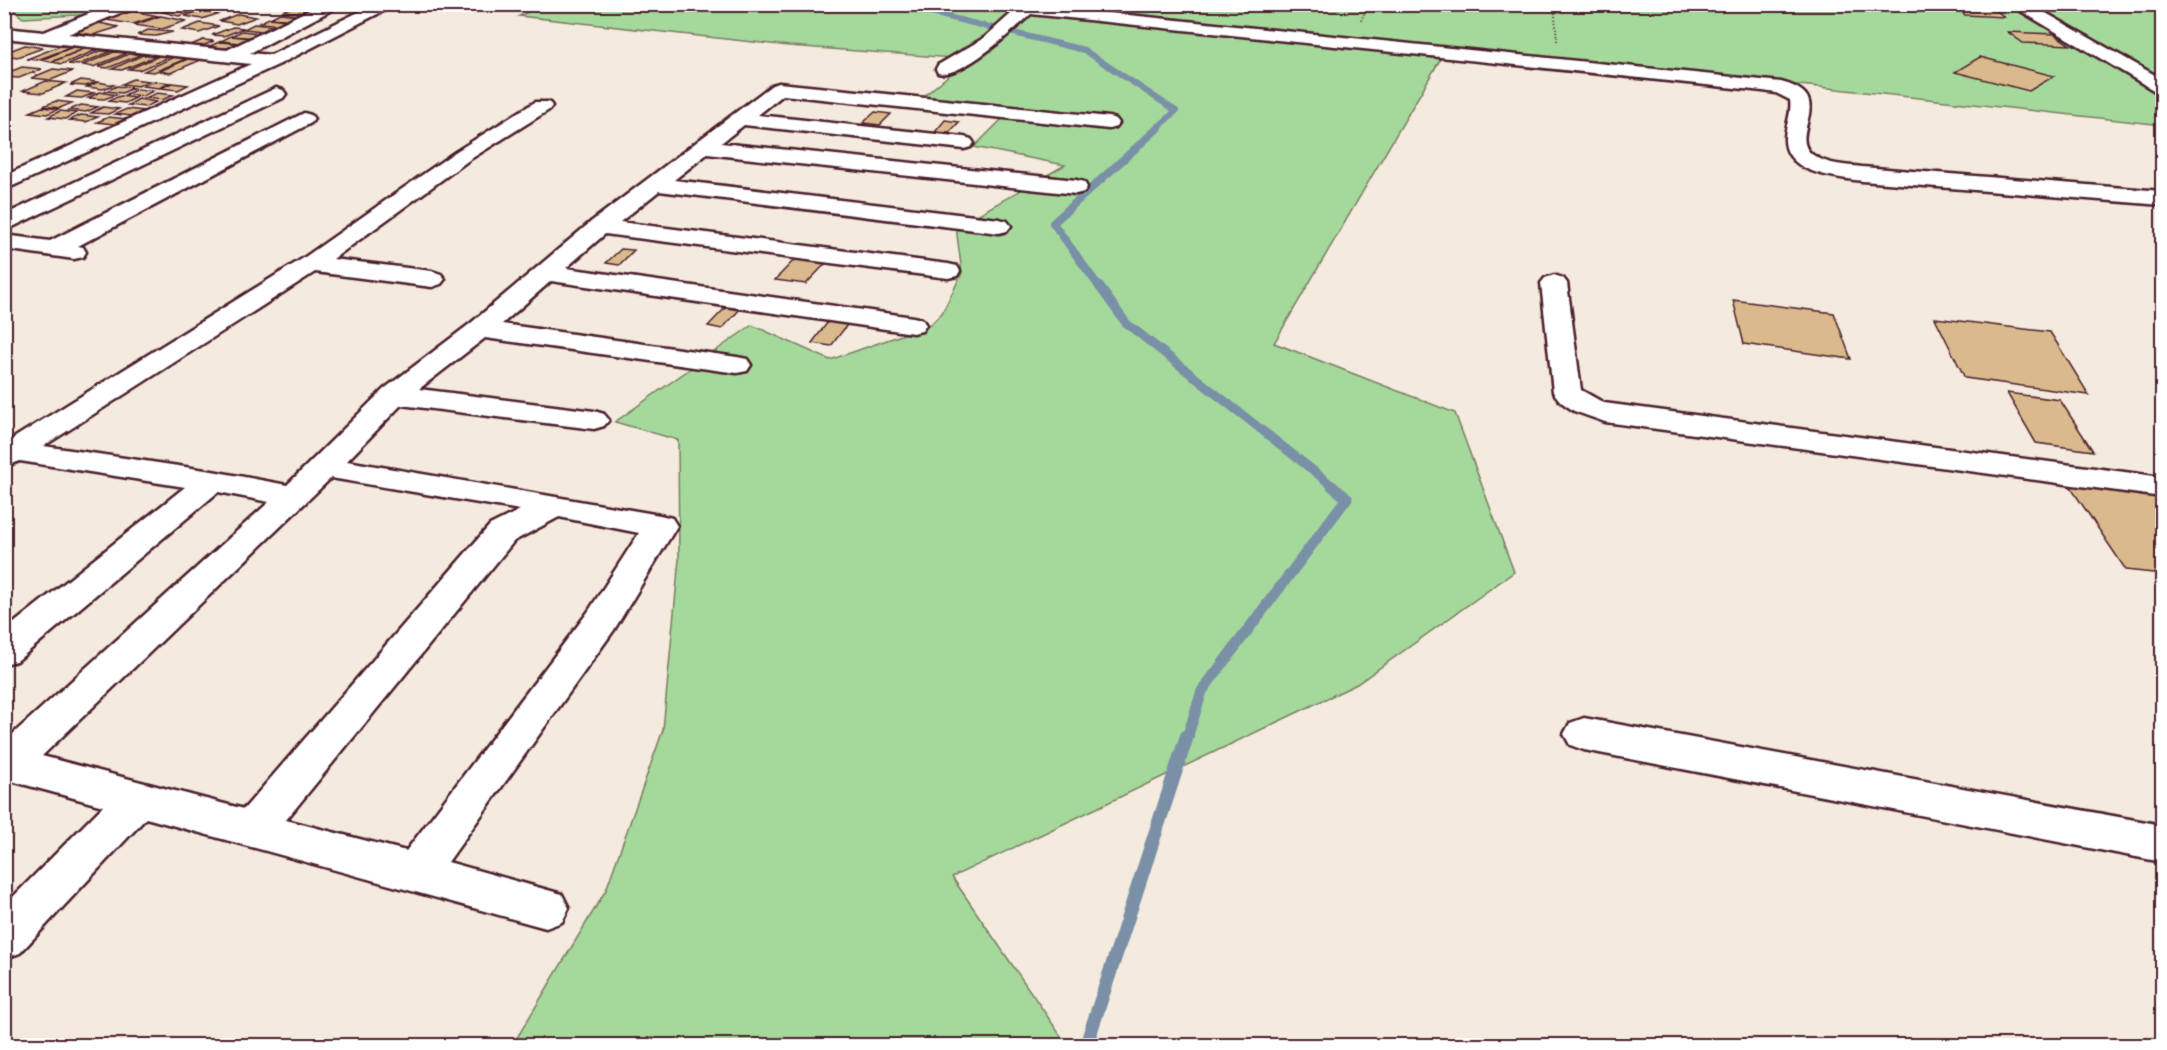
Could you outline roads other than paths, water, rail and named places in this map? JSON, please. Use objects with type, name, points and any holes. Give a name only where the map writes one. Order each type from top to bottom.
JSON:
[{"type":"street","points":[[4,47],[44,38],[129,4]]},
{"type":"street","points":[[227,56],[335,4]]},
{"type":"street","points":[[4,184],[274,60],[389,4]]},
{"type":"street","points":[[2017,4],[2163,87]]},
{"type":"street","points":[[945,69],[990,42],[1029,7],[1559,62],[1764,85],[1794,93],[1802,104],[1792,140],[1798,154],[1810,162],[1831,169],[1862,174],[2163,198]]},
{"type":"street","points":[[4,33],[274,60]]},
{"type":"street","points":[[6,762],[294,497],[394,395],[480,329],[600,226],[779,89],[1108,123]]},
{"type":"street","points":[[4,224],[276,94]]},
{"type":"street","points":[[9,455],[311,264],[462,156],[542,106]]},
{"type":"street","points":[[54,249],[304,118]]},
{"type":"street","points":[[741,119],[964,143]]},
{"type":"street","points":[[705,147],[1076,187]]},
{"type":"street","points":[[654,184],[999,226]]},
{"type":"street","points":[[600,226],[948,271]]},
{"type":"street","points":[[4,242],[79,253]]},
{"type":"street","points":[[311,264],[432,279]]},
{"type":"street","points":[[548,273],[913,325]]},
{"type":"street","points":[[1554,283],[1567,392],[1574,400],[1586,407],[1616,414],[2163,487]]},
{"type":"street","points":[[480,329],[737,365]]},
{"type":"street","points":[[394,395],[594,420]]},
{"type":"street","points":[[9,455],[212,481],[294,497]]},
{"type":"street","points":[[323,467],[660,526],[601,621],[415,873]]},
{"type":"street","points":[[4,651],[212,481]]},
{"type":"street","points":[[253,829],[502,533],[555,506]]},
{"type":"street","points":[[1584,734],[2163,844]]},
{"type":"street","points":[[6,762],[546,908]]},
{"type":"street","points":[[4,938],[138,798]]},
{"type":"waterway","points":[[894,4],[1084,50],[1176,111],[1157,128]]},
{"type":"waterway","points":[[1100,288],[1053,223],[1159,127]]},
{"type":"waterway","points":[[1099,286],[1126,323],[1334,487]]},
{"type":"waterway","points":[[1187,738],[1202,691],[1347,498],[1332,486]]},
{"type":"waterway","points":[[1086,1046],[1187,736]]}]
